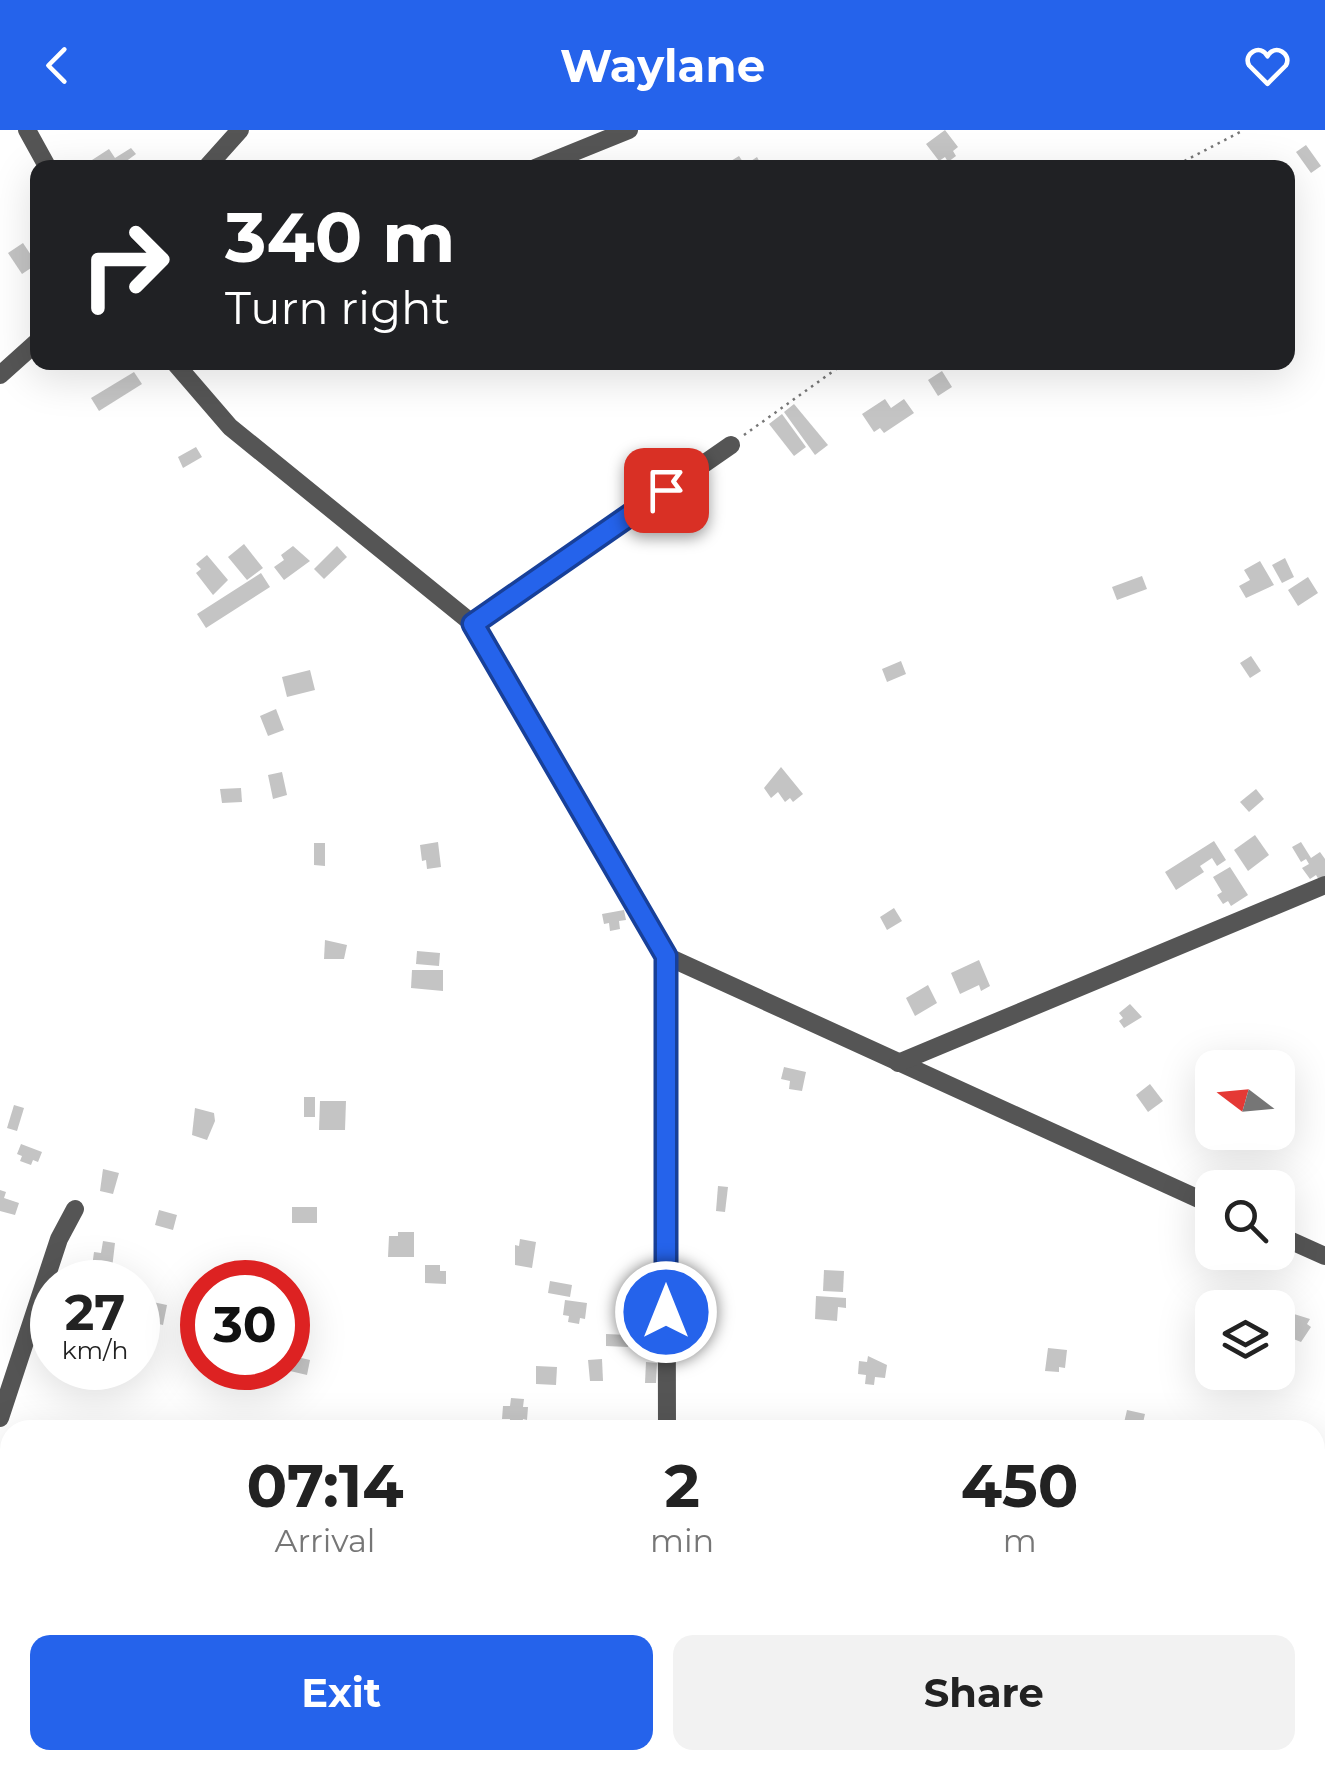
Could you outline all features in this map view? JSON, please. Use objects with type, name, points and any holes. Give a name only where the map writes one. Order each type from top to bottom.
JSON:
[{"type":"street","points":[[27,130],[44,160]]},
{"type":"street","points":[[213,160],[240,130]]},
{"type":"street","points":[[555,160],[629,130]]},
{"type":"street","points":[[0,375],[30,348]]},
{"type":"street","points":[[181,370],[230,427],[473,624],[666,956],[667,1420]]},
{"type":"street","points":[[473,624],[730,445]]},
{"type":"street","points":[[898,1063],[1325,884]]},
{"type":"street","points":[[666,956],[1195,1197]]},
{"type":"street","points":[[0,1418],[59,1239],[75,1209]]},
{"type":"street","points":[[1295,1242],[1325,1256]]},
{"type":"path","points":[[1186,160],[1244,130]]},
{"type":"path","points":[[730,445],[835,370]]},
{"type":"building","points":[[945,130],[958,147],[953,151],[956,156],[938,160],[926,144]]},
{"type":"building","points":[[1306,145],[1321,166],[1311,173],[1296,152]]},
{"type":"building","points":[[131,148],[136,154],[128,160],[92,160],[109,149],[115,158]]},
{"type":"building","points":[[23,243],[30,254],[30,269],[22,274],[8,253]]},
{"type":"building","points":[[942,371],[952,387],[938,396],[928,380]]},
{"type":"building","points":[[134,372],[142,384],[99,411],[91,398]]},
{"type":"building","points":[[885,399],[891,408],[904,399],[914,413],[884,433],[880,428],[874,432],[862,414]]},
{"type":"building","points":[[794,404],[828,445],[815,455],[784,412]]},
{"type":"building","points":[[782,414],[806,447],[794,456],[769,424]]},
{"type":"building","points":[[196,447],[202,457],[183,468],[178,457]]},
{"type":"building","points":[[244,544],[263,568],[247,580],[228,557]]},
{"type":"building","points":[[293,546],[310,561],[284,580],[274,567]]},
{"type":"building","points":[[337,546],[347,557],[324,579],[314,569]]},
{"type":"building","points":[[207,555],[228,580],[213,595],[196,573],[201,569],[196,564]]},
{"type":"building","points":[[1285,558],[1294,577],[1282,583],[1272,565]]},
{"type":"building","points":[[1260,561],[1274,585],[1246,598],[1239,586],[1250,580],[1244,570]]},
{"type":"building","points":[[261,573],[270,587],[206,628],[197,614]]},
{"type":"building","points":[[1142,576],[1147,589],[1117,600],[1112,587]]},
{"type":"building","points":[[1308,577],[1318,593],[1298,606],[1288,590]]},
{"type":"building","points":[[1251,656],[1261,671],[1250,678],[1240,663]]},
{"type":"building","points":[[901,661],[906,674],[887,682],[882,669]]},
{"type":"building","points":[[310,670],[315,690],[287,697],[282,677]]},
{"type":"building","points":[[276,709],[284,730],[268,736],[260,716]]},
{"type":"building","points":[[781,767],[803,794],[793,802],[790,798],[785,802],[778,792],[771,798],[764,788]]},
{"type":"building","points":[[282,772],[287,795],[273,799],[268,775]]},
{"type":"building","points":[[241,788],[242,802],[222,803],[220,789]]},
{"type":"building","points":[[1256,789],[1264,799],[1249,812],[1240,802]]},
{"type":"building","points":[[1255,835],[1269,855],[1248,871],[1234,850]]},
{"type":"building","points":[[1214,841],[1226,860],[1217,866],[1212,858],[1200,866],[1204,872],[1176,890],[1165,872]]},
{"type":"building","points":[[438,842],[441,867],[427,869],[420,845]]},
{"type":"building","points":[[1301,842],[1311,858],[1320,852],[1325,859],[1325,876],[1319,880],[1316,875],[1310,879],[1302,868],[1309,864],[1306,859],[1301,862],[1292,847]]},
{"type":"building","points":[[314,843],[325,843],[325,866],[314,865]]},
{"type":"building","points":[[1230,867],[1248,895],[1231,906],[1228,901],[1223,904],[1217,895],[1222,892],[1213,877]]},
{"type":"building","points":[[894,908],[902,921],[887,930],[880,917]]},
{"type":"building","points":[[624,910],[626,920],[619,921],[620,929],[610,931],[602,914]]},
{"type":"building","points":[[325,940],[347,945],[344,959],[324,959]]},
{"type":"building","points":[[417,951],[440,953],[439,966],[416,964]]},
{"type":"building","points":[[979,960],[990,986],[981,991],[979,985],[960,994],[951,973]]},
{"type":"building","points":[[412,970],[443,970],[443,991],[411,988]]},
{"type":"building","points":[[928,985],[937,1003],[915,1016],[906,998]]},
{"type":"building","points":[[1130,1004],[1142,1017],[1124,1028],[1119,1013]]},
{"type":"building","points":[[784,1067],[806,1072],[802,1091],[789,1089],[790,1081],[781,1079]]},
{"type":"building","points":[[1150,1084],[1163,1101],[1148,1112],[1136,1095]]},
{"type":"building","points":[[304,1097],[315,1097],[315,1117],[304,1117]]},
{"type":"building","points":[[320,1101],[346,1101],[345,1130],[319,1130]]},
{"type":"building","points":[[14,1105],[24,1108],[17,1131],[7,1128]]},
{"type":"building","points":[[195,1108],[214,1113],[207,1140],[192,1135]]},
{"type":"building","points":[[21,1144],[42,1152],[38,1162],[33,1160],[31,1165],[20,1161],[22,1156],[17,1154]]},
{"type":"building","points":[[103,1169],[119,1173],[113,1194],[100,1191]]},
{"type":"building","points":[[718,1186],[728,1187],[725,1212],[716,1211]]},
{"type":"building","points":[[0,1190],[6,1192],[4,1198],[19,1203],[15,1215],[0,1211]]},
{"type":"building","points":[[292,1207],[317,1207],[317,1223],[292,1223]]},
{"type":"building","points":[[159,1210],[177,1215],[173,1230],[155,1225]]},
{"type":"building","points":[[398,1232],[414,1232],[414,1257],[388,1257],[389,1236],[398,1236]]},
{"type":"building","points":[[520,1239],[536,1242],[532,1268],[515,1265],[515,1245],[519,1246]]},
{"type":"building","points":[[103,1241],[115,1243],[113,1260],[93,1260],[94,1252],[101,1253]]},
{"type":"building","points":[[425,1265],[440,1265],[440,1271],[446,1271],[446,1284],[425,1283]]},
{"type":"building","points":[[824,1270],[844,1271],[843,1292],[823,1291]]},
{"type":"building","points":[[550,1281],[572,1285],[570,1297],[548,1293]]},
{"type":"building","points":[[816,1296],[846,1298],[846,1308],[838,1307],[837,1321],[815,1319]]},
{"type":"building","points":[[565,1300],[587,1303],[585,1319],[580,1318],[579,1324],[568,1322],[569,1316],[563,1315]]},
{"type":"building","points":[[633,1300],[652,1301],[651,1321],[632,1320]]},
{"type":"building","points":[[160,1304],[167,1305],[163,1325],[160,1324]]},
{"type":"building","points":[[1295,1314],[1310,1319],[1307,1324],[1311,1327],[1301,1342],[1295,1340]]},
{"type":"building","points":[[606,1334],[628,1335],[628,1347],[606,1346]]},
{"type":"building","points":[[1048,1348],[1067,1350],[1065,1368],[1059,1367],[1059,1372],[1045,1371]]},
{"type":"building","points":[[868,1356],[887,1365],[885,1378],[875,1377],[874,1385],[865,1384],[866,1375],[858,1374],[859,1361],[867,1362]]},
{"type":"building","points":[[602,1359],[603,1381],[590,1381],[588,1360]]},
{"type":"building","points":[[646,1362],[657,1363],[656,1383],[645,1383]]},
{"type":"building","points":[[536,1366],[557,1367],[556,1385],[536,1384]]},
{"type":"building","points":[[511,1398],[524,1399],[527,1420],[502,1419],[503,1406],[510,1406]]},
{"type":"building","points":[[1127,1410],[1145,1414],[1144,1420],[1125,1420]]},
{"type":"route","points":[[666,490],[473,624],[666,956],[666,1312]]}]
